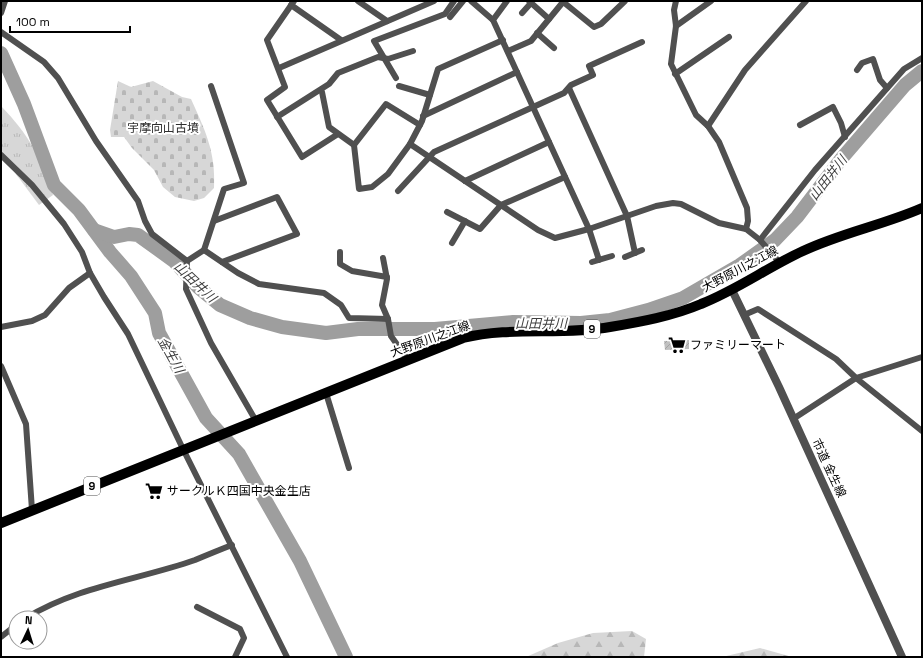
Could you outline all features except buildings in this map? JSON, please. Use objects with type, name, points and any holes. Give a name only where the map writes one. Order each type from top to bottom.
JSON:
[{"type":"main road","name":"大野原川之江線","points":[[1,523],[463,338],[507,331],[575,331],[610,327],[682,311],[732,290],[780,263],[816,246],[894,220],[922,208]]},
{"type":"street","points":[[1,13],[5,1]]},
{"type":"street","points":[[358,1],[387,21]]},
{"type":"street","points":[[279,68],[433,1]]},
{"type":"street","points":[[396,78],[374,40],[445,14],[454,1]]},
{"type":"street","points":[[450,17],[463,1]]},
{"type":"street","points":[[471,1],[493,20],[503,40],[589,229],[599,260]]},
{"type":"street","points":[[493,20],[507,1]]},
{"type":"street","points":[[508,51],[531,41],[563,1],[594,27],[601,24],[625,1]]},
{"type":"street","points":[[676,1],[674,10],[676,26],[671,64],[696,115],[708,126],[719,142],[747,208],[748,221],[746,229]]},
{"type":"street","points":[[676,26],[711,1]]},
{"type":"street","points":[[708,126],[745,70],[806,1]]},
{"type":"street","points":[[522,13],[530,2],[549,19]]},
{"type":"street","points":[[338,134],[302,157],[267,100],[284,87],[279,68],[267,40],[293,3],[341,40]]},
{"type":"street","points":[[1,32],[44,62],[58,78],[96,141],[138,201],[145,221],[152,234],[187,261]]},
{"type":"street","points":[[537,33],[554,48]]},
{"type":"street","points":[[675,74],[729,37]]},
{"type":"street","points":[[420,125],[386,104],[354,145],[359,189],[372,187],[388,174],[410,144],[420,125],[438,69],[503,40]]},
{"type":"street","points":[[398,191],[434,152],[564,93],[569,88],[593,75],[589,66],[642,42]]},
{"type":"street","points":[[702,46],[707,52]]},
{"type":"street","points":[[277,117],[329,84],[338,73],[378,57],[388,59],[413,51]]},
{"type":"street","points":[[760,240],[782,210],[904,68],[922,58]]},
{"type":"street","points":[[857,70],[862,63],[874,59],[880,80],[887,88]]},
{"type":"street","points":[[423,116],[518,72]]},
{"type":"street","points":[[187,261],[204,250],[224,189],[244,183],[211,86]]},
{"type":"street","points":[[399,86],[430,95]]},
{"type":"street","points":[[569,88],[627,216],[635,253]]},
{"type":"street","points":[[322,92],[329,128],[354,145]]},
{"type":"street","points":[[800,125],[832,107],[841,123],[845,137]]},
{"type":"street","points":[[465,181],[549,142]]},
{"type":"street","points":[[410,144],[538,230],[555,238],[589,229],[656,206],[673,202],[681,204],[720,223],[746,229],[760,240],[780,263]]},
{"type":"street","points":[[1,155],[32,186],[64,224],[82,252],[90,273],[128,334],[183,450],[287,657]]},
{"type":"street","points":[[447,212],[480,229],[501,205],[565,177]]},
{"type":"street","points":[[214,221],[278,197],[297,234],[222,262]]},
{"type":"street","points":[[452,243],[465,221]]},
{"type":"street","points":[[204,250],[238,274],[259,284],[324,293],[341,305],[349,318],[388,319]]},
{"type":"street","points":[[625,257],[642,250]]},
{"type":"street","points":[[340,252],[340,264],[352,271],[387,277]]},
{"type":"street","points":[[592,262],[612,256]]},
{"type":"street","points":[[383,258],[387,277],[382,304],[388,319],[391,336],[408,360]]},
{"type":"street","points":[[187,261],[186,289],[211,343],[256,421]]},
{"type":"street","points":[[1,327],[32,321],[45,315],[69,288],[90,273]]},
{"type":"street","name":"市道 金生線","points":[[732,290],[902,657]]},
{"type":"street","points":[[744,315],[758,309],[836,359],[856,378],[922,431]]},
{"type":"street","points":[[793,419],[856,378],[922,357]]},
{"type":"street","points":[[1,366],[26,424],[32,510]]},
{"type":"street","points":[[326,393],[349,468]]},
{"type":"street","points":[[41,610],[59,600],[121,580],[194,560],[232,545]]},
{"type":"street","points":[[197,607],[240,629],[244,638],[235,657]]},
{"type":"green space","name":"宇摩向山古墳","points":[[118,81],[131,87],[153,81],[182,97],[191,99],[205,131],[213,163],[214,188],[204,198],[194,201],[175,197],[163,187],[154,170],[132,148],[124,137],[111,137],[110,130]]},
{"type":"green space","points":[[1,106],[11,116],[33,147],[49,182],[53,195],[39,205],[1,154]]},
{"type":"green space","points":[[632,631],[646,639],[644,657],[526,657],[558,643],[593,633]]},
{"type":"green space","points":[[760,648],[792,657],[722,657]]},
{"type":"waterway","name":"金生川","points":[[1,53],[24,104],[54,185],[79,210],[110,252],[131,276],[155,313],[159,333],[206,418],[239,454],[300,561],[346,657]]},
{"type":"waterway","name":"山田井川","points":[[94,230],[114,237],[129,234],[138,235],[174,261],[198,287],[220,305],[250,318],[282,327],[326,333],[358,329],[435,329],[513,322],[581,323],[610,320],[648,310],[683,298],[740,265],[775,240],[797,217],[842,158],[905,85],[922,71]]},
{"type":"place","name":"ファミリーマート","points":[[677,345]]},
{"type":"place","name":"サークルＫ四国中央金生店","points":[[154,491]]}]
